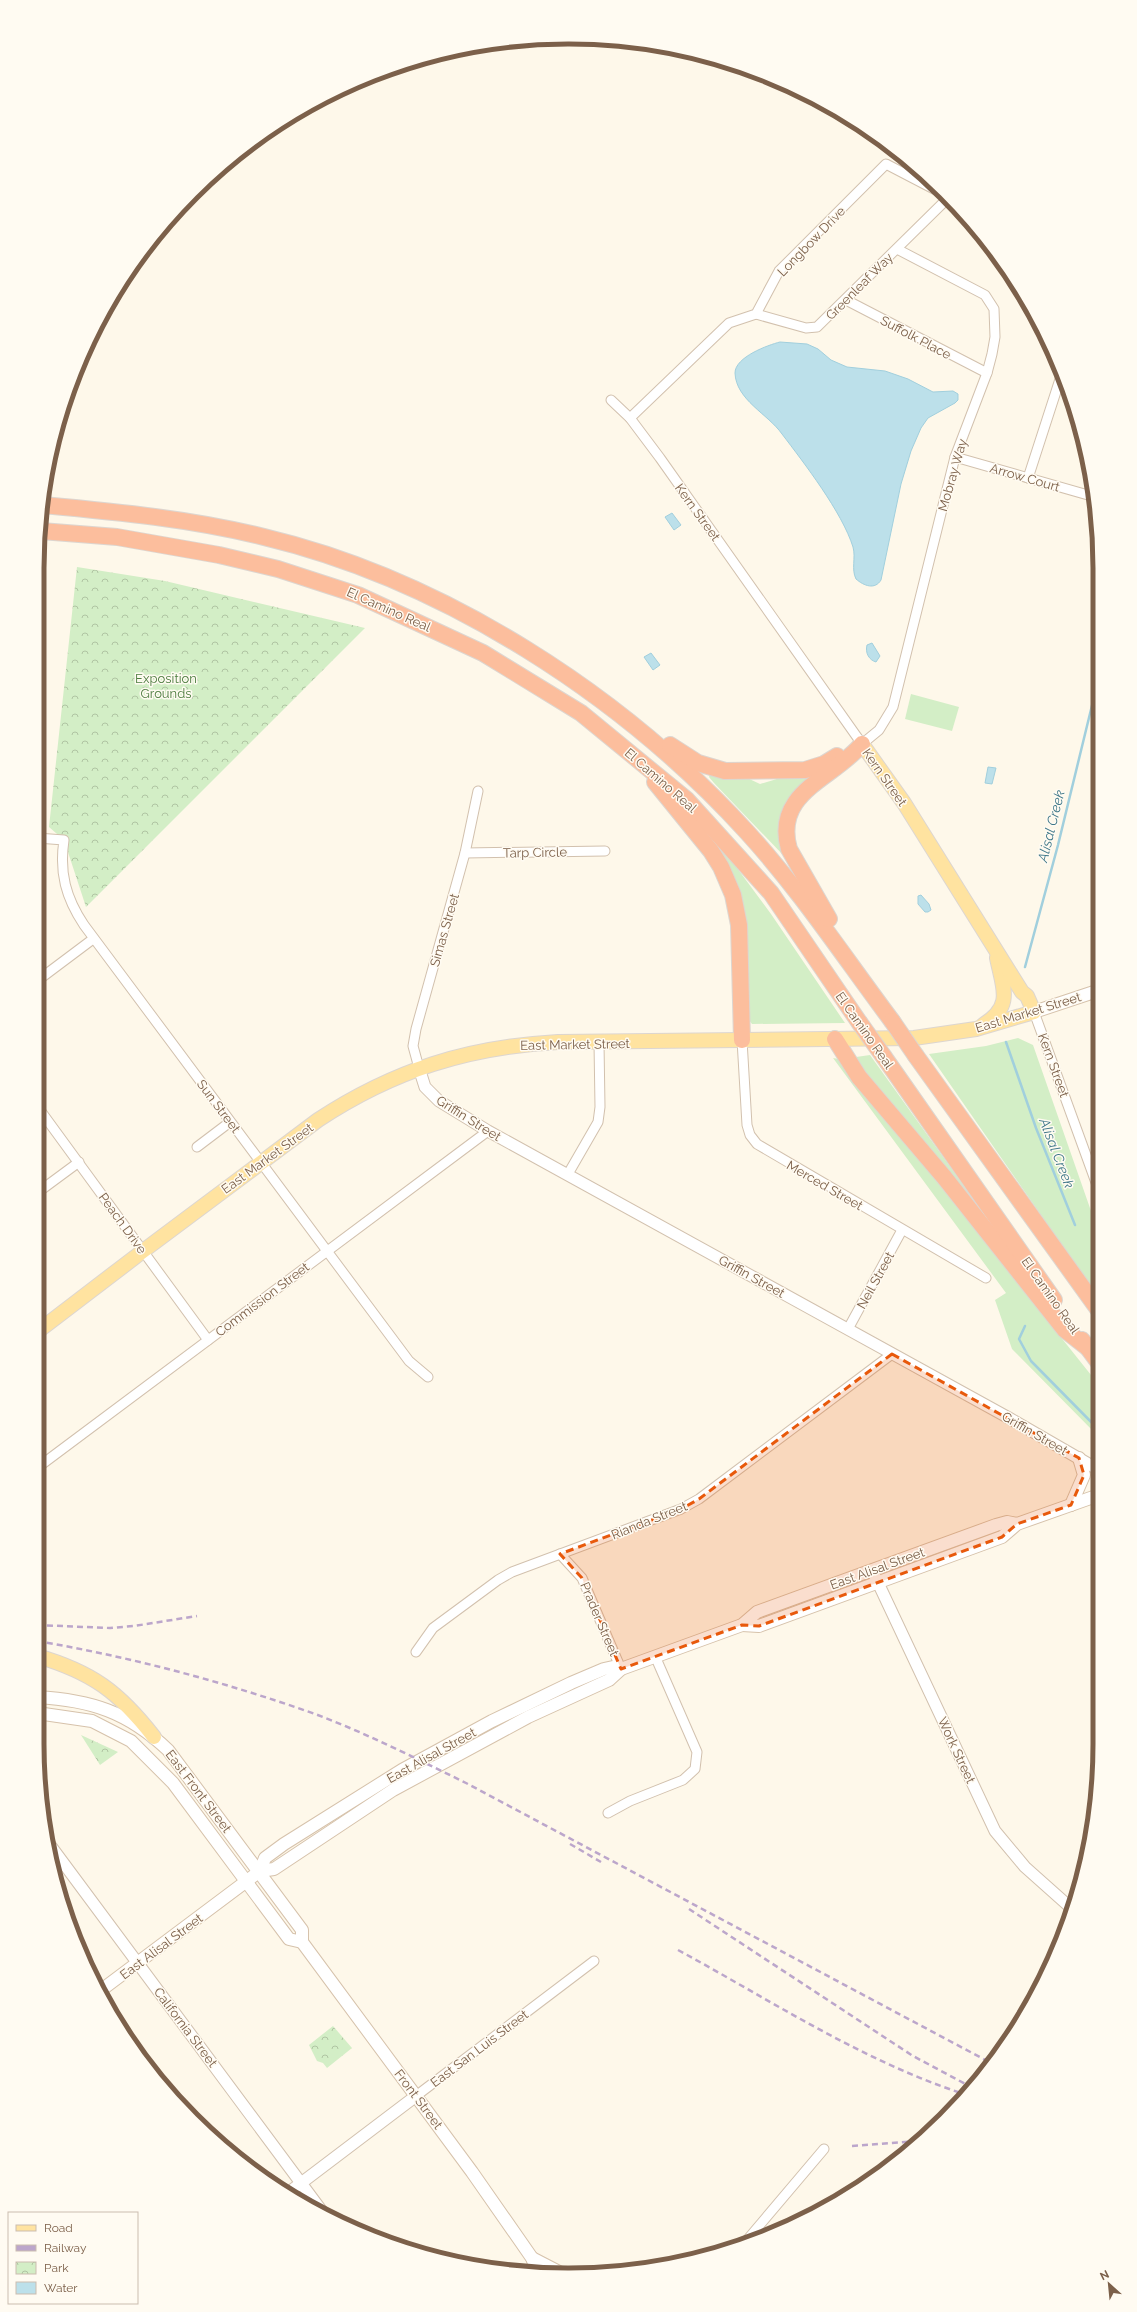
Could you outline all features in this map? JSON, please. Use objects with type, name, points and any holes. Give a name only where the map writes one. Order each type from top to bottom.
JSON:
[{"type":"highway","name":"El Camino Real","points":[[48,505],[158,516],[264,536],[306,548],[383,576],[476,619],[577,684],[616,712],[684,768],[745,830],[787,877],[1093,1302]]},
{"type":"highway","name":"El Camino Real","points":[[45,532],[117,537],[219,555],[278,569],[358,595],[483,653],[576,709],[687,800],[771,893],[859,1022],[1093,1355]]},
{"type":"highway","points":[[616,712],[643,724],[698,763],[725,771],[805,770],[824,764],[862,744]]},
{"type":"highway","points":[[862,744],[850,758],[806,789],[795,801],[788,819],[786,838],[792,856],[869,990]]},
{"type":"highway","points":[[636,758],[711,850],[727,880],[739,925],[742,1040]]},
{"type":"highway","points":[[835,1039],[859,1077],[944,1177],[1065,1330],[1088,1348]]},
{"type":"main road","name":"Kern Street","points":[[862,744],[904,803],[1022,992],[1027,996],[1034,1012]]},
{"type":"main road","points":[[976,1029],[996,1016],[1003,1005],[1004,994],[994,948]]},
{"type":"main road","name":"East Market Street","points":[[44,1327],[142,1250],[337,1108],[419,1068],[469,1053],[519,1044],[914,1038],[976,1029],[1093,992]]},
{"type":"main road","points":[[1071,1505],[1084,1475],[1079,1458]]},
{"type":"main road","name":"East Alisal Street","points":[[742,1625],[760,1626],[1002,1537],[1017,1524],[1093,1497]]},
{"type":"main road","name":"East Alisal Street","points":[[105,1988],[260,1871],[265,1858],[284,1844],[402,1770],[486,1725],[604,1669],[613,1667],[621,1669],[742,1625],[758,1612],[996,1525],[1007,1522],[1017,1524]]},
{"type":"main road","points":[[44,1658],[57,1662],[96,1679],[132,1709],[154,1737]]},
{"type":"main road","name":"East Front Street","points":[[44,1697],[72,1699],[106,1709],[128,1719],[154,1737],[180,1764],[260,1871]]},
{"type":"main road","name":"East Front Street","points":[[44,1714],[92,1721],[131,1741],[173,1783],[246,1881]]},
{"type":"main road","name":"Front Street","points":[[260,1871],[302,1930],[302,1942],[416,2096],[532,2258]]},
{"type":"main road","name":"Front Street","points":[[246,1881],[289,1939],[302,1942]]},
{"type":"main road","points":[[532,2258],[550,2267]]},
{"type":"main road","points":[[532,2258],[535,2267]]},
{"type":"street","name":"Longbow Drive","points":[[756,314],[779,271],[886,164],[924,184]]},
{"type":"street","name":"Greenleaf Way","points":[[756,314],[812,329],[821,324],[943,203]]},
{"type":"street","name":"Mobray Way","points":[[862,744],[879,730],[893,707],[955,457],[987,373],[995,337],[994,309],[990,301],[978,290],[897,249]]},
{"type":"street","name":"Suffolk Place","points":[[846,300],[987,373]]},
{"type":"street","points":[[630,418],[729,323],[756,314]]},
{"type":"street","points":[[1028,478],[1059,384]]},
{"type":"street","name":"Kern Street","points":[[611,400],[630,418],[862,744]]},
{"type":"street","name":"Arrow Court","points":[[955,457],[1088,495]]},
{"type":"street","name":"Simas Street","points":[[419,1068],[414,1046],[416,1029],[465,853],[478,792]]},
{"type":"street","name":"Sun Street","points":[[44,839],[64,840],[61,860],[64,884],[72,906],[93,939],[409,1361],[428,1377]]},
{"type":"street","name":"Tarp Circle","points":[[465,853],[605,851]]},
{"type":"street","points":[[44,976],[93,939]]},
{"type":"street","name":"Kern Street","points":[[1034,1012],[1093,1174]]},
{"type":"street","name":"Merced Street","points":[[742,1040],[747,1125],[750,1135],[757,1144],[986,1278]]},
{"type":"street","points":[[568,1174],[598,1122],[600,1107],[599,1043]]},
{"type":"street","name":"Griffin Street","points":[[419,1068],[425,1087],[439,1101],[488,1131],[848,1329],[1093,1466]]},
{"type":"street","name":"Peach Drive","points":[[44,1115],[208,1340]]},
{"type":"street","points":[[197,1147],[230,1122]]},
{"type":"street","name":"Commission Street","points":[[44,1463],[488,1131]]},
{"type":"street","points":[[44,1188],[79,1162]]},
{"type":"street","name":"Neil Street","points":[[848,1329],[902,1230]]},
{"type":"street","name":"Rianda Street","points":[[416,1652],[433,1628],[498,1580],[560,1554],[681,1509],[699,1499],[892,1354]]},
{"type":"street","name":"Prader Street","points":[[560,1554],[582,1578],[621,1669]]},
{"type":"street","name":"Work Street","points":[[872,1570],[995,1831],[1025,1867],[1067,1905]]},
{"type":"street","points":[[608,1813],[630,1800],[683,1780],[695,1769],[698,1752],[655,1656]]},
{"type":"street","name":"California Street","points":[[56,1853],[316,2203]]},
{"type":"street","name":"East San Luis Street","points":[[292,2190],[594,1961]]},
{"type":"street","points":[[752,2234],[824,2149]]},
{"type":"highlighted area","points":[[892,1354],[1079,1458],[1084,1475],[1071,1505],[1017,1524],[1002,1537],[878,1583],[759,1626],[742,1625],[621,1669],[582,1578],[560,1554],[681,1509],[699,1499]]},
{"type":"green space","name":"Exposition Grounds","points":[[77,567],[165,581],[365,628],[86,907],[64,840],[49,827]]},
{"type":"green space","points":[[911,694],[959,707],[952,731],[905,719]]},
{"type":"green space","points":[[710,773],[743,776],[760,784],[790,775],[810,775],[812,778],[800,786],[792,795],[784,811],[784,856],[714,783],[709,777]]},
{"type":"green space","points":[[720,845],[771,914],[845,1023],[752,1024],[749,1020],[747,941],[714,850]]},
{"type":"green space","points":[[1018,1038],[1033,1045],[1093,1217],[1093,1290],[929,1054],[986,1046]]},
{"type":"green space","points":[[870,1055],[979,1207],[976,1211],[858,1064],[856,1057]]},
{"type":"green space","points":[[833,1058],[839,1059],[1093,1377],[1093,1431],[1012,1349],[995,1300],[1006,1293]]},
{"type":"green space","points":[[81,1735],[118,1752],[100,1765]]},
{"type":"green space","points":[[333,2026],[352,2048],[327,2068],[323,2063],[317,2061],[309,2045]]},
{"type":"water","points":[[780,342],[807,344],[818,349],[831,360],[847,367],[885,371],[908,379],[933,392],[953,391],[958,394],[958,400],[955,403],[928,418],[921,428],[911,451],[901,484],[881,580],[876,585],[869,586],[862,584],[856,579],[854,571],[853,547],[848,533],[832,504],[782,434],[747,399],[737,383],[735,373],[736,367],[740,362],[753,353]]},
{"type":"water","points":[[672,513],[681,525],[674,530],[665,517]]},
{"type":"water","points":[[872,643],[880,656],[876,662],[871,660],[867,653],[867,645]]},
{"type":"water","points":[[651,653],[660,665],[653,670],[644,657]]},
{"type":"water","points":[[988,767],[996,768],[992,784],[985,783]]},
{"type":"water","points":[[921,895],[929,904],[931,910],[928,912],[925,912],[918,904],[918,896]]},
{"type":"waterway","name":"Alisal Creek","points":[[1025,967],[1058,845],[1093,701]]},
{"type":"waterway","name":"Alisal Creek","points":[[1006,1042],[1036,1128],[1075,1225]]},
{"type":"waterway","name":"Alisal Creek","points":[[1025,1326],[1019,1339],[1031,1361],[1093,1424]]},
{"type":"railway","points":[[44,1625],[110,1628],[134,1626],[197,1616]]},
{"type":"railway","points":[[44,1642],[143,1663],[212,1681],[281,1702],[353,1729],[466,1783],[987,2061]]},
{"type":"railway","points":[[570,1844],[601,1862]]},
{"type":"railway","points":[[689,1909],[913,2056],[967,2085]]},
{"type":"railway","points":[[678,1950],[855,2048],[892,2066],[960,2092]]},
{"type":"railway","points":[[852,2146],[910,2142]]}]
